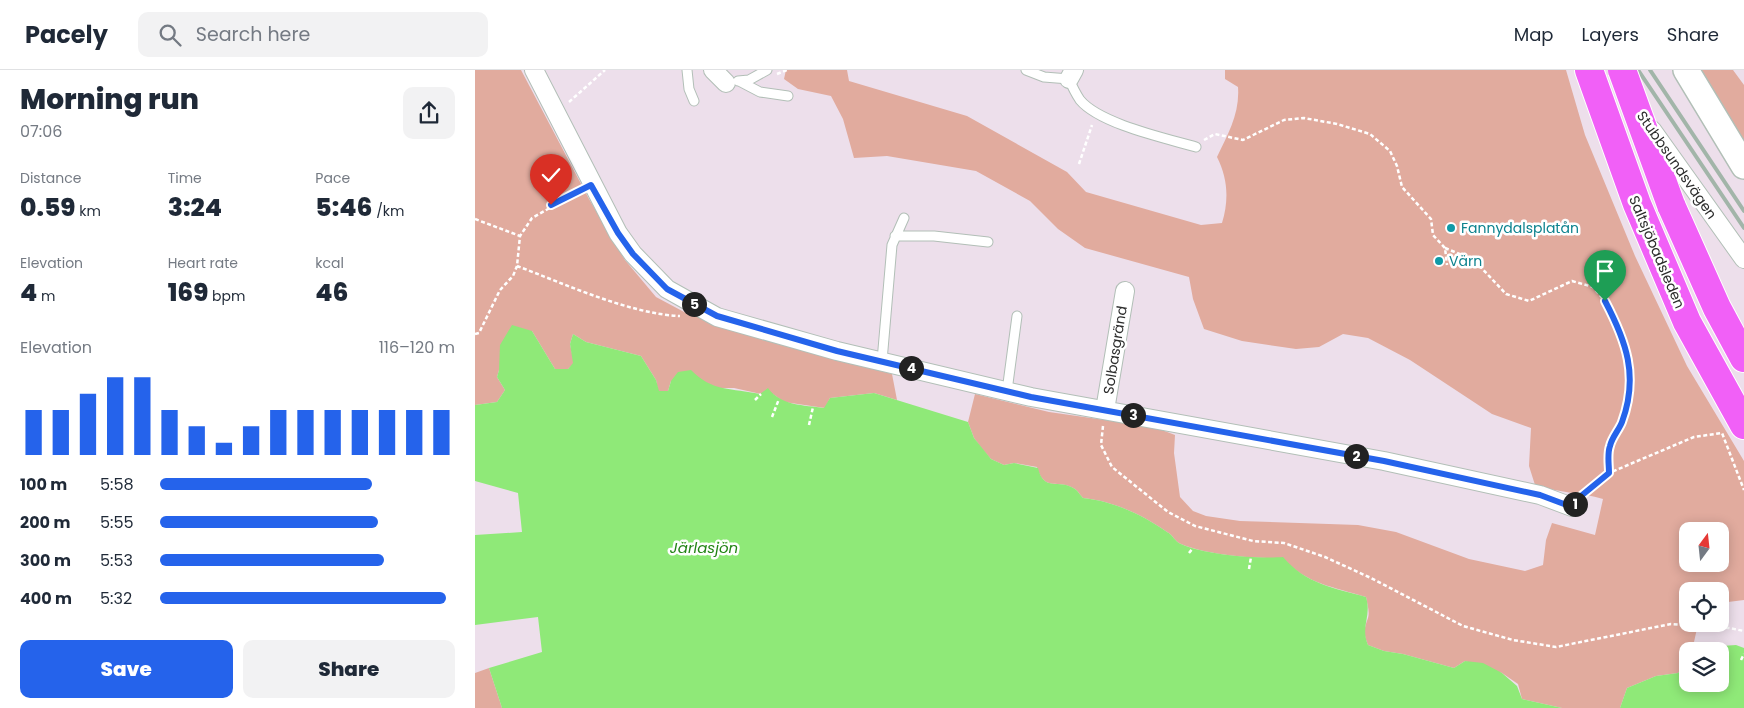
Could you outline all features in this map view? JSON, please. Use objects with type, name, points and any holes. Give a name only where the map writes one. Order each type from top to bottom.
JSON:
[{"type":"highway","name":"Saltsjöbadsleden","points":[[1589,70],[1602,111],[1637,204],[1687,322],[1744,425]]},
{"type":"highway","points":[[1622,70],[1671,205],[1717,308],[1744,358]]},
{"type":"street","points":[[534,70],[557,113],[591,185],[618,233],[633,254],[667,289],[717,316],[882,361],[1007,391],[1384,461],[1540,495],[1572,507]]},
{"type":"street","points":[[713,70],[733,82]]},
{"type":"street","name":"Stubbsundsvägen","points":[[1610,70],[1744,259]]},
{"type":"street","points":[[1686,70],[1744,166]]},
{"type":"street","name":"Solbasgränd","points":[[1105,410],[1125,291]]},
{"type":"lane","points":[[687,70],[689,89],[694,101]]},
{"type":"lane","points":[[733,82],[749,80],[767,70]]},
{"type":"lane","points":[[1026,70],[1044,77],[1071,75],[1080,99],[1097,112],[1119,124],[1196,147]]},
{"type":"lane","points":[[733,82],[761,92],[788,96]]},
{"type":"lane","points":[[882,361],[895,236],[904,218]]},
{"type":"lane","points":[[895,236],[934,236],[988,242]]},
{"type":"lane","points":[[1007,391],[1017,316]]},
{"type":"path","points":[[557,113],[605,70]]},
{"type":"path","points":[[1079,164],[1097,112]]},
{"type":"path","points":[[1203,140],[1215,134],[1243,140],[1284,120],[1304,118],[1337,124],[1370,134],[1390,151],[1397,166],[1402,187],[1431,220],[1433,235],[1445,248],[1474,260],[1506,294],[1529,301],[1572,281],[1593,287],[1605,301],[1622,333],[1630,368],[1628,394],[1622,421],[1609,447],[1609,473]]},
{"type":"path","points":[[475,334],[479,333],[501,290],[513,276],[517,266],[520,236],[532,218],[551,205],[591,185]]},
{"type":"path","points":[[475,219],[520,236]]},
{"type":"path","points":[[1445,248],[1447,265]]},
{"type":"path","points":[[517,266],[608,300],[663,315],[681,316]]},
{"type":"path","points":[[755,400],[761,394]]},
{"type":"path","points":[[772,417],[779,399]]},
{"type":"path","points":[[809,424],[813,407]]},
{"type":"path","points":[[1105,410],[1101,446],[1112,467],[1168,512],[1195,526],[1253,541],[1284,544],[1325,557],[1371,578],[1463,626],[1513,640],[1555,647],[1671,624],[1729,628],[1744,631]]},
{"type":"path","points":[[1572,507],[1581,496],[1609,473],[1694,437],[1722,433],[1744,490]]},
{"type":"path","points":[[1189,553],[1193,548]]},
{"type":"path","points":[[1249,569],[1251,557]]},
{"type":"path","points":[[1741,660],[1744,654]]},
{"type":"shaded area","points":[[475,70],[521,70],[589,199],[625,260],[656,297],[686,313],[777,343],[892,374],[897,400],[874,393],[830,398],[825,408],[784,402],[773,394],[761,394],[734,388],[718,388],[702,381],[671,381],[668,391],[658,391],[656,380],[641,356],[586,342],[573,334],[570,344],[574,363],[568,369],[555,369],[532,331],[499,370],[497,377],[505,390],[497,402],[475,405]]},
{"type":"shaded area","points":[[786,70],[847,70],[849,81],[967,116],[1067,172],[1086,192],[1201,225],[1222,223],[1226,206],[1225,181],[1217,157],[1235,115],[1238,87],[1225,79],[1225,70],[1566,70],[1585,135],[1635,256],[1687,366],[1744,461],[1744,600],[1729,602],[1729,582],[1679,582],[1679,632],[1696,632],[1694,642],[1679,642],[1678,673],[1656,676],[1627,688],[1620,708],[1562,708],[1522,699],[1518,684],[1502,673],[1465,661],[1454,668],[1403,654],[1384,651],[1368,645],[1365,634],[1369,613],[1366,597],[1321,584],[1301,574],[1283,558],[1232,556],[1191,548],[1179,543],[1169,533],[1138,515],[1105,502],[1083,498],[1076,490],[1069,486],[1052,484],[1043,480],[1037,467],[1014,463],[1004,465],[991,459],[974,438],[968,422],[975,394],[1049,412],[1154,427],[1175,435],[1174,453],[1180,497],[1193,511],[1206,516],[1240,521],[1358,525],[1396,532],[1469,559],[1525,571],[1543,565],[1546,540],[1552,523],[1595,535],[1603,499],[1535,485],[1529,466],[1531,428],[1492,414],[1410,360],[1368,338],[1343,334],[1319,347],[1296,349],[1242,341],[1204,329],[1193,299],[1189,277],[1085,248],[1058,229],[1030,201],[976,171],[887,156],[854,158],[843,119],[831,96],[798,89],[784,79]]},
{"type":"shaded area","points":[[1697,70],[1733,70],[1744,85],[1744,146]]},
{"type":"shaded area","points":[[489,668],[502,708],[475,708],[475,673]]},
{"type":"water","name":"Järlasjön","points":[[512,325],[532,331],[555,369],[568,369],[573,363],[570,344],[573,334],[586,342],[641,356],[656,380],[659,391],[668,391],[671,381],[678,372],[691,370],[715,386],[760,394],[768,388],[779,398],[793,404],[824,408],[830,398],[874,393],[968,422],[974,438],[991,459],[1004,465],[1014,463],[1038,468],[1041,476],[1048,483],[1069,486],[1076,490],[1083,498],[1105,502],[1138,515],[1169,533],[1181,544],[1204,551],[1232,555],[1283,557],[1301,573],[1321,584],[1366,597],[1368,610],[1365,632],[1368,645],[1384,651],[1403,654],[1454,668],[1465,661],[1483,663],[1502,673],[1517,686],[1522,699],[1562,708],[502,708],[489,668],[542,652],[538,617],[475,625],[475,535],[522,532],[518,493],[475,481],[475,405],[497,402],[505,390],[497,377],[500,345]]},
{"type":"water","points":[[1729,645],[1736,645],[1744,648],[1744,708],[1620,708],[1627,688],[1656,676],[1679,672],[1679,692],[1729,692]]},
{"type":"railway","points":[[1638,70],[1744,228]]},
{"type":"railway","points":[[1650,70],[1744,211]]},
{"type":"place","name":"Fannydalsplatån","points":[[1451,228]]},
{"type":"place","name":"Värn","points":[[1439,261]]},
{"type":"route","points":[[551,205],[591,185],[605,212],[633,254],[667,289],[717,316],[837,351],[1031,397],[1173,424],[1239,433],[1384,461],[1540,495],[1572,507],[1581,496],[1609,473],[1609,447],[1622,421],[1628,394],[1630,368],[1622,333],[1605,301]]}]
